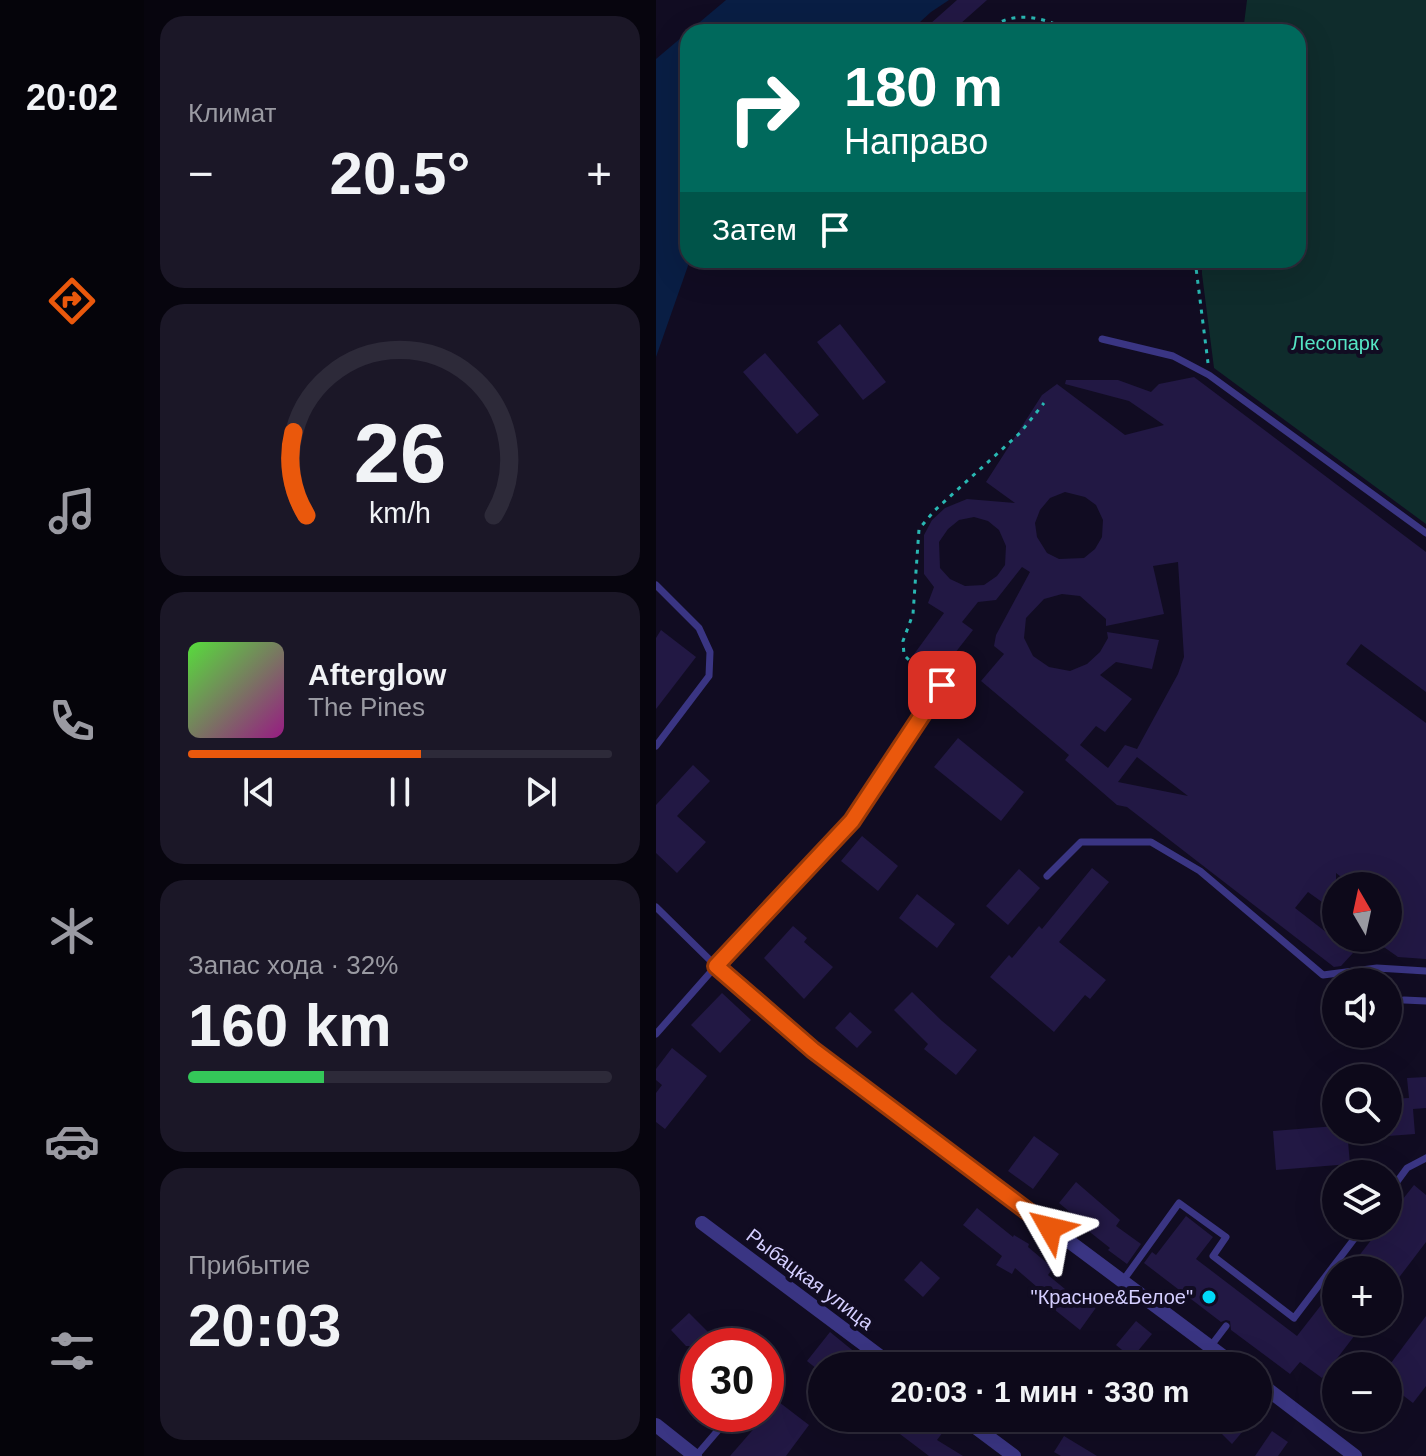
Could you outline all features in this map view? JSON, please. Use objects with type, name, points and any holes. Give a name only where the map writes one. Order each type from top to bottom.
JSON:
[{"type":"street","points":[[716,966],[813,1050],[1217,1352]]},
{"type":"street","name":"Рыбацкая улица","points":[[702,1223],[874,1352]]},
{"type":"street","points":[[1272,1393],[1355,1456]]},
{"type":"street","points":[[656,1425],[696,1456]]},
{"type":"street","points":[[982,1432],[1014,1456]]},
{"type":"lane","points":[[1102,339],[1173,356],[1209,375],[1426,533]]},
{"type":"lane","points":[[656,585],[699,628],[710,652],[709,676],[656,746]]},
{"type":"lane","points":[[656,1034],[852,821],[940,687]]},
{"type":"lane","points":[[1047,876],[1081,842],[1151,842],[1200,871],[1323,975],[1377,968],[1426,971]]},
{"type":"lane","points":[[656,907],[716,966]]},
{"type":"lane","points":[[1404,1000],[1426,1001]]},
{"type":"lane","points":[[1402,1175],[1407,1168],[1426,1158]]},
{"type":"lane","points":[[1122,1282],[1179,1203],[1226,1237],[1213,1256],[1294,1318],[1353,1240]]},
{"type":"lane","points":[[1248,1299],[1255,1288]]},
{"type":"lane","points":[[1210,1347],[1226,1326]]},
{"type":"lane","points":[[696,1456],[717,1432]]},
{"type":"path","points":[[999,24],[1007,19],[1026,16],[1056,24]]},
{"type":"path","points":[[1196,268],[1209,375]]},
{"type":"path","points":[[940,687],[904,655],[903,641],[913,614],[919,529],[935,510],[1020,433],[1044,403]]},
{"type":"green space","name":"Лесопарк","points":[[1247,0],[1426,0],[1426,524],[1214,368],[1202,268],[1306,268],[1306,24],[1244,24]]},
{"type":"water","points":[[726,0],[949,0],[918,24],[698,24]]},
{"type":"water","points":[[680,39],[680,268],[687,268],[656,357],[656,59]]},
{"type":"building","points":[[957,0],[987,0],[960,24],[930,24]]},
{"type":"building","points":[[840,324],[886,382],[863,400],[817,342]]},
{"type":"building","points":[[765,353],[819,415],[797,434],[743,372]]},
{"type":"building","points":[[1194,377],[1426,552],[1426,692],[1361,644],[1346,664],[1426,723],[1426,959],[1398,957],[1391,952],[1402,952],[1402,872],[1322,872],[1322,902],[1308,892],[1295,908],[1322,929],[1322,952],[1353,953],[1341,966],[1334,967],[1127,807],[1117,805],[1065,760],[1069,755],[981,681],[1004,654],[994,646],[996,635],[1030,572],[1022,567],[996,600],[978,602],[962,622],[973,630],[937,676],[912,657],[944,613],[928,603],[934,587],[924,574],[924,535],[932,520],[945,508],[967,499],[1015,503],[986,482],[1042,395],[1057,384],[1125,435],[1164,425],[1129,401],[1065,384],[1066,380],[1118,380],[1151,392],[1159,384]],"holes":[[[1065,492],[1085,497],[1096,505],[1103,520],[1102,537],[1095,549],[1084,558],[1059,559],[1047,553],[1037,537],[1035,523],[1040,510],[1050,498]],[[974,517],[988,521],[999,530],[1006,546],[1005,565],[997,576],[984,585],[965,586],[950,579],[940,568],[939,542],[959,520]],[[1178,562],[1184,657],[1137,749],[1125,745],[1108,768],[1080,745],[1096,726],[1105,732],[1132,699],[1100,675],[1116,662],[1152,669],[1159,640],[1107,632],[1108,638],[1100,652],[1087,664],[1070,671],[1049,667],[1033,656],[1024,638],[1026,618],[1044,599],[1062,594],[1080,596],[1106,619],[1106,626],[1164,614],[1153,566]],[[1137,757],[1188,796],[1118,782]]]},
{"type":"building","points":[[661,630],[696,657],[656,709],[656,638]]},
{"type":"building","points":[[958,738],[1024,792],[1001,821],[934,767]]},
{"type":"building","points":[[693,765],[710,781],[677,816],[706,842],[677,873],[656,853],[656,805]]},
{"type":"building","points":[[862,836],[898,866],[878,891],[841,861]]},
{"type":"building","points":[[1092,868],[1109,882],[1059,942],[1106,980],[1090,999],[1085,995],[1054,1032],[990,977],[1009,955],[1012,958],[1039,926],[1042,929]]},
{"type":"building","points":[[1019,869],[1040,888],[1008,925],[986,906]]},
{"type":"building","points":[[917,894],[955,924],[937,948],[899,918]]},
{"type":"building","points":[[793,926],[807,938],[804,942],[833,967],[804,999],[764,958]]},
{"type":"building","points":[[912,992],[977,1050],[956,1075],[924,1049],[928,1044],[894,1010]]},
{"type":"building","points":[[722,993],[751,1020],[720,1053],[691,1025]]},
{"type":"building","points":[[850,1012],[872,1032],[857,1048],[835,1028]]},
{"type":"building","points":[[672,1048],[707,1076],[665,1129],[656,1122],[656,1093],[662,1085],[656,1080],[656,1069]]},
{"type":"building","points":[[1426,1077],[1426,1108],[1413,1109],[1415,1134],[1402,1135],[1402,1098],[1409,1098],[1407,1078]]},
{"type":"building","points":[[1322,1127],[1322,1144],[1348,1144],[1350,1160],[1322,1160],[1322,1166],[1276,1170],[1273,1131]]},
{"type":"building","points":[[1034,1136],[1059,1154],[1033,1189],[1008,1171]]},
{"type":"building","points":[[1076,1182],[1120,1220],[1116,1226],[1141,1244],[1127,1264],[1059,1203]]},
{"type":"building","points":[[1414,1185],[1426,1195],[1426,1242],[1402,1274],[1402,1256],[1359,1256],[1371,1240],[1402,1240],[1402,1200]]},
{"type":"building","points":[[977,1208],[1013,1237],[1029,1244],[1028,1247],[1053,1268],[1048,1275],[1077,1299],[1084,1290],[1100,1302],[1080,1330],[1040,1298],[1044,1293],[1015,1268],[1012,1274],[996,1265],[1002,1256],[963,1225]]},
{"type":"building","points":[[1186,1216],[1213,1237],[1196,1259],[1297,1336],[1322,1304],[1322,1336],[1354,1336],[1342,1352],[1322,1352],[1322,1378],[1300,1362],[1290,1374],[1272,1361],[1272,1352],[1260,1352],[1231,1330],[1230,1321],[1221,1322],[1144,1263],[1152,1252],[1156,1255]]},
{"type":"building","points":[[921,1261],[940,1278],[923,1297],[904,1280]]},
{"type":"building","points":[[689,1313],[704,1328],[680,1328],[680,1340],[671,1330]]},
{"type":"building","points":[[1426,1316],[1426,1386],[1413,1403],[1402,1395],[1402,1352],[1399,1352]]},
{"type":"building","points":[[1136,1321],[1152,1334],[1137,1352],[1125,1352],[1116,1345]]},
{"type":"building","points":[[830,1332],[855,1352],[814,1352]]},
{"type":"building","points":[[784,1406],[808,1424],[786,1456],[730,1456],[751,1432],[784,1432]]},
{"type":"building","points":[[1272,1431],[1288,1442],[1278,1456],[1255,1456]]},
{"type":"building","points":[[897,1432],[943,1432],[937,1440],[963,1456],[929,1456]]},
{"type":"building","points":[[1220,1432],[1242,1432],[1232,1444]]},
{"type":"building","points":[[1064,1436],[1097,1456],[1061,1456],[1054,1452]]},
{"type":"place","name":"\"Красное&Белое\"","points":[[1209,1297]]},
{"type":"route","points":[[942,685],[852,821],[716,966],[813,1050],[1050,1228]]}]
